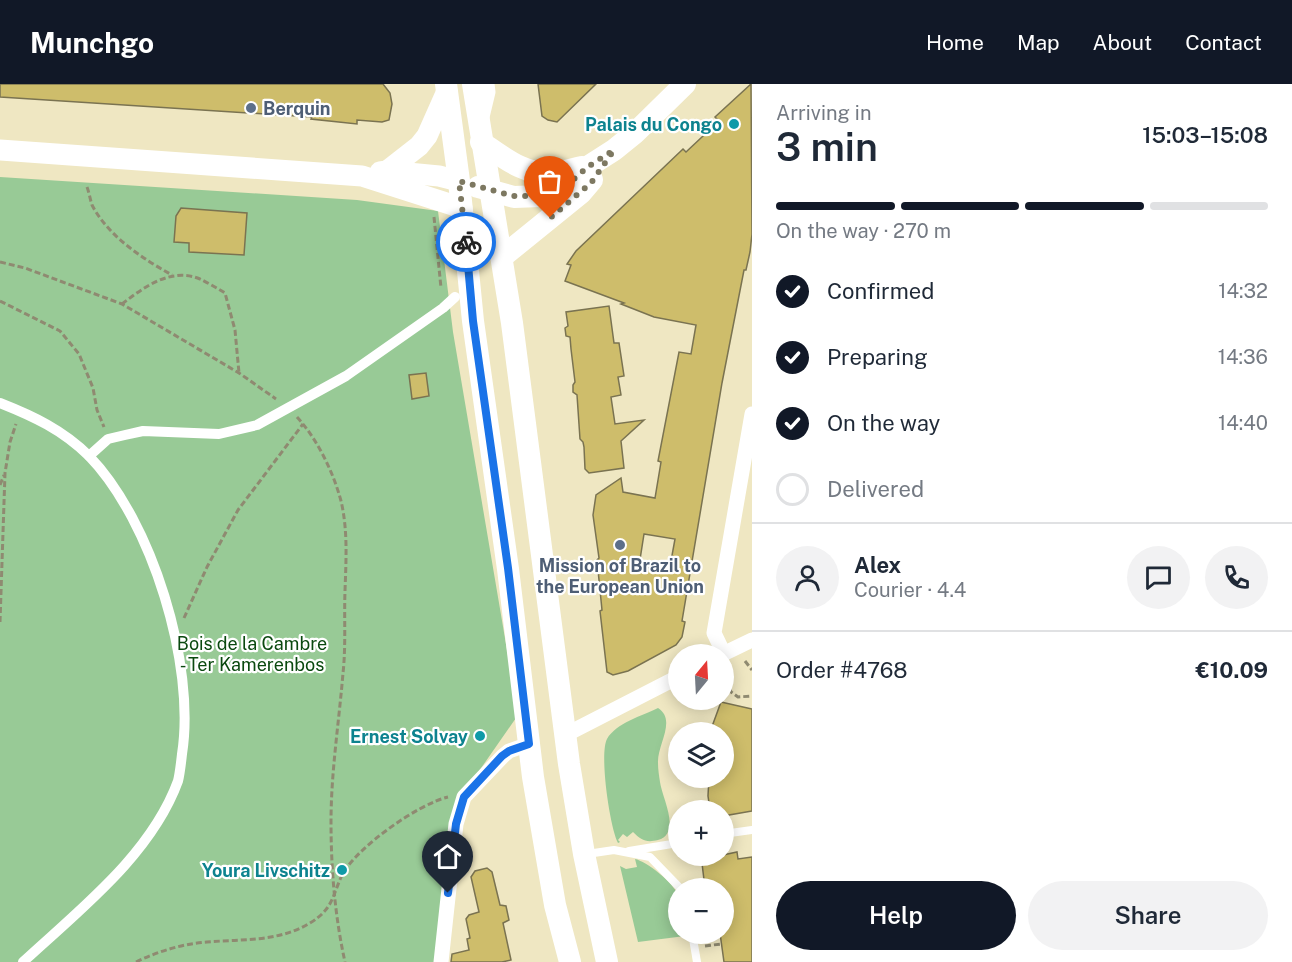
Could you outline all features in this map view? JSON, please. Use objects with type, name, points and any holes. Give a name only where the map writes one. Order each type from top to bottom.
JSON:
[{"type":"main road","points":[[473,84],[502,257],[565,735],[584,854],[607,962]]},
{"type":"main road","points":[[362,176],[387,171],[440,176],[513,196],[541,196],[568,184],[589,166],[614,150],[686,84]]},
{"type":"main road","points":[[387,171],[419,146],[427,136],[447,88]]},
{"type":"main road","points":[[447,88],[473,321],[508,568],[533,775],[555,905],[570,962]]},
{"type":"main road","points":[[480,135],[516,166],[535,172],[553,174],[589,166]]},
{"type":"main road","points":[[0,150],[362,176],[534,231]]},
{"type":"main road","points":[[502,257],[591,183],[614,150]]},
{"type":"main road","points":[[529,744],[565,735]]},
{"type":"street","points":[[480,135],[488,92],[487,84]]},
{"type":"street","points":[[89,456],[108,439],[143,431],[219,434],[257,425],[346,376],[443,308],[455,297]]},
{"type":"street","points":[[0,403],[57,428],[89,456],[121,496],[158,578],[176,638],[185,687],[186,729],[178,780],[159,821],[132,858],[23,962]]},
{"type":"street","points":[[719,644],[714,633],[752,414]]},
{"type":"street","points":[[734,649],[752,640]]},
{"type":"street","points":[[565,735],[668,682]]},
{"type":"street","points":[[441,962],[456,824],[464,797],[502,756],[529,744]]},
{"type":"lane","points":[[734,832],[752,830]]},
{"type":"lane","points":[[625,852],[668,845]]},
{"type":"lane","points":[[584,854],[614,850],[650,857],[670,878]]},
{"type":"lane","points":[[694,944],[697,962]]},
{"type":"path","points":[[87,187],[92,204],[106,225],[149,262],[172,275],[198,278],[225,293],[235,330],[239,373]]},
{"type":"path","points":[[434,213],[441,288]]},
{"type":"path","points":[[0,262],[25,268],[122,304],[239,373],[289,408]]},
{"type":"path","points":[[122,304],[143,287],[172,275]]},
{"type":"path","points":[[0,301],[60,331],[80,354],[108,439]]},
{"type":"path","points":[[0,622],[5,473],[10,442],[22,411]]},
{"type":"path","points":[[176,638],[207,567],[238,510],[303,424],[329,467],[341,501],[346,540],[344,671],[338,719],[331,822],[339,937],[345,962]]},
{"type":"path","points":[[0,485],[5,473]]},
{"type":"path","points":[[745,661],[752,670]]},
{"type":"path","points":[[734,694],[738,697],[752,696]]},
{"type":"path","points":[[136,962],[170,948],[205,942],[285,935],[310,923],[322,914],[335,896],[343,875],[354,858],[385,832],[431,802],[448,797],[464,797]]},
{"type":"green space","name":"Bois de la Cambre - Ter Kamerenbos","points":[[0,177],[357,200],[438,211],[453,332],[518,715],[470,784],[436,962],[0,962]]},
{"type":"green space","points":[[658,708],[666,719],[658,765],[661,789],[668,811],[668,832],[665,836],[654,841],[644,840],[633,832],[627,837],[623,834],[618,843],[606,791],[605,747],[611,733],[630,720]]},
{"type":"green space","points":[[635,859],[659,873],[668,882],[668,938],[638,942],[620,866],[626,869],[637,867]]},
{"type":"building","points":[[0,84],[383,84],[390,93],[392,104],[389,120],[382,122],[357,120],[357,124],[311,119],[312,117],[0,97]]},
{"type":"building","points":[[538,84],[596,84],[557,122],[542,116]]},
{"type":"building","points":[[751,84],[752,234],[750,252],[746,270],[744,270],[722,383],[682,621],[685,622],[682,637],[677,644],[668,644],[668,649],[628,671],[613,675],[607,672],[600,611],[602,610],[597,560],[599,558],[593,515],[596,495],[621,478],[623,492],[655,498],[661,462],[658,461],[679,352],[691,354],[696,325],[654,317],[565,281],[571,265],[567,264],[576,251],[683,149],[686,152],[719,121],[715,117]],"holes":[[[644,534],[675,539],[669,572],[639,566]]]},
{"type":"building","points":[[181,208],[247,213],[244,255],[189,252],[189,243],[174,242],[176,216]]},
{"type":"building","points":[[609,306],[614,343],[619,343],[624,376],[618,377],[621,395],[611,397],[615,424],[644,420],[621,441],[624,468],[589,473],[585,469],[584,447],[580,439],[577,395],[573,392],[575,382],[570,337],[566,336],[565,328],[568,326],[566,312]]},
{"type":"building","points":[[426,373],[429,396],[412,399],[409,375]]},
{"type":"building","points":[[734,705],[752,709],[752,811],[734,814],[734,800],[709,800],[708,788],[734,788],[734,722],[714,722],[718,710],[734,710]]},
{"type":"building","points":[[737,852],[738,859],[752,857],[752,962],[724,962],[722,944],[734,944],[734,878],[704,878],[702,866],[734,866],[734,853]]},
{"type":"building","points":[[487,868],[492,872],[500,905],[506,906],[509,920],[503,923],[511,960],[451,962],[452,954],[469,950],[467,939],[470,938],[466,919],[469,915],[479,912],[471,877],[475,871]]},
{"type":"way so far","points":[[466,242],[459,181],[513,196],[541,196],[568,184],[589,166],[614,150],[591,183],[550,218]]},
{"type":"place","name":"Berquin","points":[[251,108]]},
{"type":"place","name":"Palais du Congo","points":[[734,124]]},
{"type":"place","name":"Mission of Brazil to the European Union","points":[[620,545]]},
{"type":"place","name":"Ernest Solvay","points":[[480,736]]},
{"type":"place","name":"Youra Livschitz","points":[[342,870]]},
{"type":"route","points":[[448,893],[456,824],[464,797],[502,756],[529,744],[508,568],[473,321],[466,242]]}]
